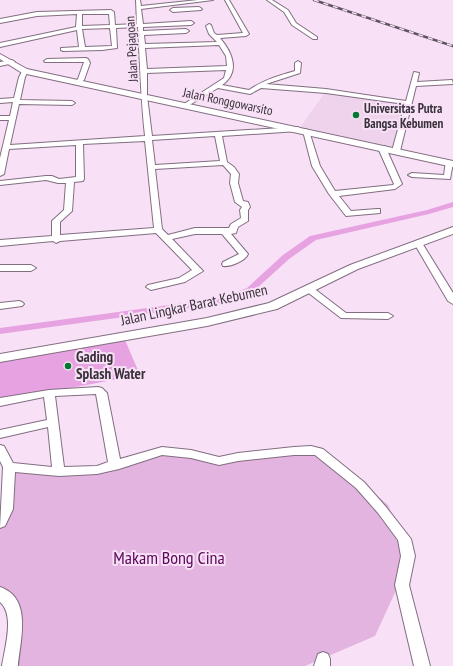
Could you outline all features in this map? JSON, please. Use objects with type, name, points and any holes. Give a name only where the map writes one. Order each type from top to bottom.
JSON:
[{"type":"main road","name":"Jalan Ronggowarsito","points":[[0,56],[25,71],[302,130],[451,164]]},
{"type":"main road","name":"Jalan Lingkar Barat Kebumen","points":[[0,358],[138,335],[238,315],[273,306],[354,267],[453,230]]},
{"type":"street","points":[[138,0],[144,0]]},
{"type":"street","name":"Jalan Pejagoan","points":[[138,0],[140,8],[144,71],[144,96],[158,230]]},
{"type":"street","points":[[140,8],[211,0]]},
{"type":"street","points":[[216,37],[246,34],[227,0]]},
{"type":"street","points":[[269,0],[286,11],[294,24],[315,38]]},
{"type":"street","points":[[154,6],[155,10],[157,11],[199,9]]},
{"type":"street","points":[[80,12],[79,28],[82,48]]},
{"type":"street","points":[[0,21],[37,14],[111,12],[115,47],[63,49]]},
{"type":"street","points":[[140,18],[148,18]]},
{"type":"street","points":[[0,45],[79,28],[113,25],[192,23]]},
{"type":"street","points":[[186,105],[227,79],[231,68],[230,59],[222,43],[212,34],[209,26]]},
{"type":"street","points":[[141,33],[186,32]]},
{"type":"street","points":[[142,46],[222,43]]},
{"type":"street","points":[[47,62],[86,60],[87,63],[81,80],[78,82]]},
{"type":"street","points":[[0,64],[12,62]]},
{"type":"street","points":[[218,86],[250,92],[259,86],[259,84],[298,72],[298,63]]},
{"type":"street","points":[[144,71],[231,68]]},
{"type":"street","points":[[0,174],[4,147],[13,118],[22,77],[25,71]]},
{"type":"street","points":[[396,151],[416,73]]},
{"type":"street","points":[[413,84],[451,81]]},
{"type":"street","points":[[259,86],[326,91],[408,103]]},
{"type":"street","points":[[0,101],[72,103]]},
{"type":"street","points":[[0,118],[13,118]]},
{"type":"street","points":[[4,147],[302,130],[316,166],[333,194],[349,214],[377,210]]},
{"type":"street","points":[[218,134],[224,162]]},
{"type":"street","points":[[0,183],[46,178],[52,178],[57,181],[81,179],[79,142]]},
{"type":"street","points":[[333,194],[395,186],[398,184],[382,148]]},
{"type":"street","points":[[151,167],[224,162],[230,166],[235,174],[236,180],[234,184],[239,202],[245,204],[246,208],[244,210],[245,218],[234,226],[234,231],[196,231],[165,238]]},
{"type":"street","points":[[412,175],[447,177],[451,164]]},
{"type":"street","points":[[56,240],[56,221],[68,211],[70,180]]},
{"type":"street","points":[[0,243],[56,240],[158,230],[198,271],[182,280],[151,287]]},
{"type":"street","points":[[224,231],[244,254],[243,256],[226,264]]},
{"type":"street","points":[[418,243],[453,301]]},
{"type":"street","points":[[0,268],[31,268]]},
{"type":"street","points":[[309,289],[344,316],[388,316]]},
{"type":"street","points":[[0,306],[19,304]]},
{"type":"street","points":[[0,402],[49,393],[94,389],[98,390],[102,393],[115,466]]},
{"type":"street","points":[[49,393],[59,472]]},
{"type":"street","points":[[0,434],[53,422]]},
{"type":"street","points":[[0,449],[9,467],[9,493],[7,509],[0,523]]},
{"type":"street","points":[[9,467],[59,472],[104,469],[162,451],[191,454],[219,461],[238,457],[294,451],[311,450],[319,452],[360,485],[382,510],[404,539],[408,556],[402,585],[422,666]]},
{"type":"street","points":[[0,593],[11,603],[16,618],[10,666]]},
{"type":"shaded area","name":"Universitas Putra Bangsa Kebumen","points":[[326,91],[406,101],[395,150],[299,129]]},
{"type":"shaded area","name":"Gading Splash Water","points":[[122,333],[140,375],[0,401],[0,357]]},
{"type":"green space","name":"Makam Bong Cina","points":[[162,446],[218,459],[264,452],[320,447],[388,505],[411,558],[375,636],[305,666],[3,666],[10,601],[0,592],[0,513],[4,504],[6,465],[59,470],[101,467]]},
{"type":"waterway","points":[[0,331],[223,301],[250,290],[286,257],[313,238],[429,212],[453,204]]},
{"type":"railway","points":[[314,0],[453,46]]},
{"type":"place","name":"Universitas Putra Bangsa Kebumen","points":[[356,115]]},
{"type":"place","name":"Gading Splash Water","points":[[68,366]]}]
